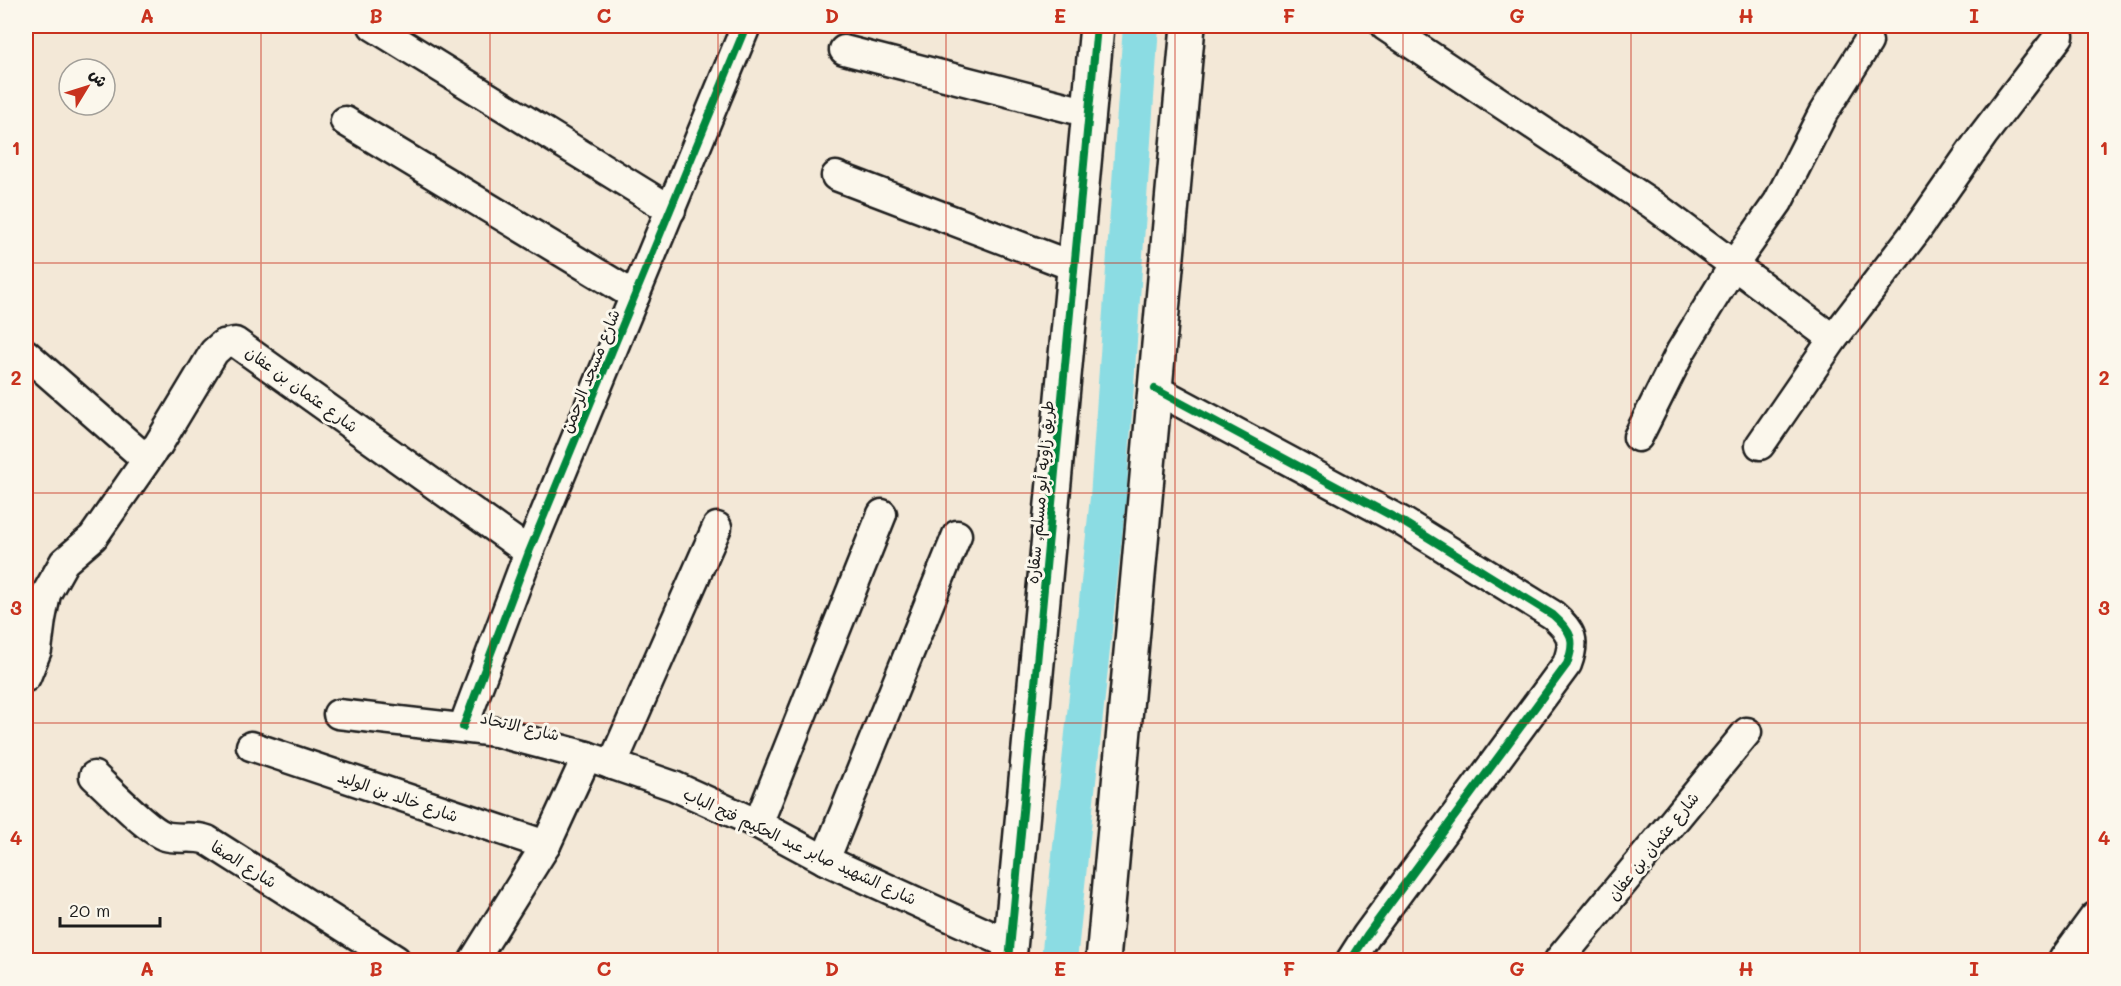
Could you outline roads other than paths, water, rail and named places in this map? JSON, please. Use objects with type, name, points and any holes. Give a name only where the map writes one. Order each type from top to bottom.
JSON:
[{"type":"street","points":[[373,26],[671,210]]},
{"type":"street","name":"شارع مسجد الرحمن","points":[[463,727],[529,552],[746,26]]},
{"type":"street","name":"طريق زاويه أبو مسلم, سقاره","points":[[1010,953],[1097,26]]},
{"type":"street","points":[[1103,960],[1188,26]]},
{"type":"street","points":[[1390,27],[1652,204],[1833,339]]},
{"type":"street","points":[[1760,445],[1833,339],[1916,231],[1983,135],[2059,36]]},
{"type":"street","points":[[1638,437],[1681,351],[1733,266],[1778,202],[1823,113],[1868,42]]},
{"type":"street","points":[[844,50],[1089,113]]},
{"type":"street","points":[[345,121],[635,297]]},
{"type":"street","points":[[836,176],[1075,267]]},
{"type":"street","name":"شارع عثمان بن عفان","points":[[153,451],[214,352],[223,344],[235,342],[529,552]]},
{"type":"street","points":[[26,354],[139,453],[153,451]]},
{"type":"street","points":[[1155,389],[1403,522],[1496,578],[1553,615],[1565,626],[1574,647],[1567,664],[1367,935],[1351,960]]},
{"type":"street","points":[[26,677],[37,650],[46,594],[64,562],[93,537],[153,451]]},
{"type":"street","points":[[758,824],[882,514]]},
{"type":"street","points":[[485,958],[546,845],[599,760],[717,527]]},
{"type":"street","points":[[825,860],[957,535]]},
{"type":"street","name":"شارع الاتحاد","points":[[338,714],[496,732],[599,760]]},
{"type":"street","name":"شارع عثمان بن عفان","points":[[1559,960],[1747,732]]},
{"type":"street","name":"شارع خالد بن الوليد","points":[[251,746],[546,845]]},
{"type":"street","name":"شارع الشهيد صابر عبد الحكيم فتح الباب","points":[[599,760],[674,786],[758,824],[1010,953]]},
{"type":"street","name":"شارع الصفا","points":[[94,776],[155,831],[174,837],[191,836],[207,840],[396,960]]},
{"type":"street","points":[[2066,960],[2096,919]]},
{"type":"waterway","points":[[1059,960],[1108,498],[1141,26]]}]
